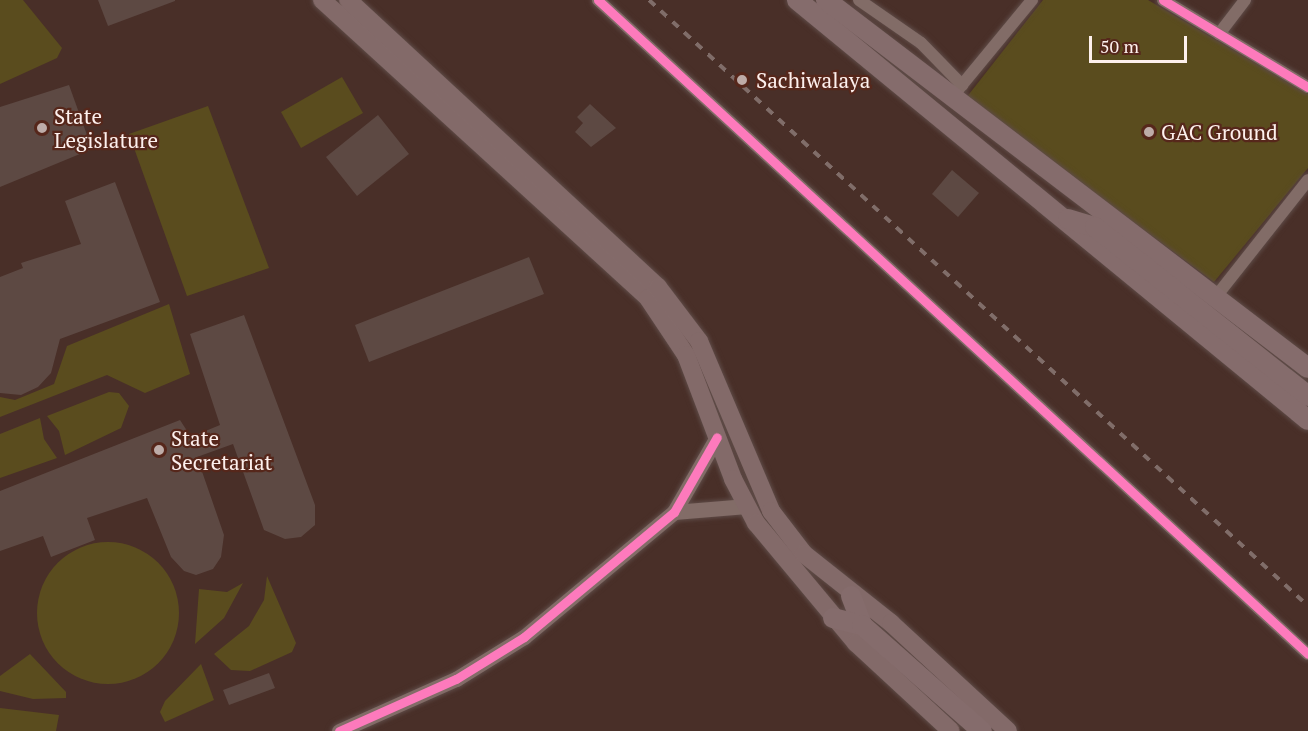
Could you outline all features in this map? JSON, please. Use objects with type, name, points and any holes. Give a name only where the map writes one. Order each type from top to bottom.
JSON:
[{"type":"highway","points":[[797,0],[1308,420]]},
{"type":"highway","points":[[827,0],[956,92],[1080,195],[1218,294],[1308,368]]},
{"type":"highway","points":[[1080,195],[1100,231]]},
{"type":"highway","points":[[1063,218],[1100,231],[1308,396]]},
{"type":"highway","points":[[851,596],[867,630]]},
{"type":"highway","points":[[833,618],[867,630],[982,731]]},
{"type":"main road","points":[[322,0],[648,298],[687,355],[717,437],[747,506],[833,618],[951,731]]},
{"type":"main road","points":[[348,0],[679,312],[699,341],[771,511],[804,554],[851,596],[891,623],[1008,731]]},
{"type":"street","points":[[598,0],[1308,654]]},
{"type":"street","points":[[859,0],[921,43],[956,92],[1032,0]]},
{"type":"street","points":[[1163,0],[1308,87]]},
{"type":"street","points":[[1218,34],[1245,0]]},
{"type":"street","points":[[1218,294],[1308,180]]},
{"type":"street","points":[[339,731],[502,653],[674,512],[717,437]]},
{"type":"street","points":[[674,512],[747,506]]},
{"type":"shaded area","points":[[0,0],[23,0],[62,48],[57,58],[0,84]]},
{"type":"shaded area","name":"GAC Ground","points":[[1043,0],[1148,0],[1308,94],[1308,168],[1214,282],[966,98]]},
{"type":"shaded area","points":[[342,77],[363,113],[301,148],[281,112]]},
{"type":"shaded area","points":[[208,106],[269,268],[187,296],[129,134]]},
{"type":"shaded area","points":[[169,304],[190,374],[145,393],[107,375],[0,417],[0,397],[15,400],[54,384],[67,346]]},
{"type":"shaded area","points":[[109,392],[119,393],[129,406],[121,428],[65,455],[59,431],[47,416]]},
{"type":"shaded area","points":[[40,418],[44,439],[57,458],[0,478],[0,434]]},
{"type":"shaded area","points":[[108,542],[135,548],[158,563],[173,586],[179,613],[173,640],[158,663],[135,678],[108,684],[81,678],[58,663],[43,640],[37,613],[43,586],[58,563],[81,548]]},
{"type":"shaded area","points":[[267,576],[296,643],[292,652],[250,671],[231,670],[214,654],[249,626],[264,600]]},
{"type":"shaded area","points":[[243,583],[224,618],[195,644],[199,589],[227,592]]},
{"type":"shaded area","points":[[30,654],[66,692],[66,698],[33,699],[0,691],[0,676]]},
{"type":"shaded area","points":[[201,664],[214,700],[165,722],[160,712],[165,701]]},
{"type":"shaded area","points":[[0,708],[59,715],[56,731],[0,731]]},
{"type":"building","points":[[98,0],[175,0],[175,1],[108,26]]},
{"type":"building","name":"State Legislature","points":[[69,85],[92,149],[0,187],[0,107]]},
{"type":"building","points":[[590,104],[616,128],[591,147],[575,132],[583,123],[577,117]]},
{"type":"building","points":[[378,115],[409,154],[357,196],[326,157]]},
{"type":"building","points":[[952,170],[979,193],[958,217],[932,194]]},
{"type":"building","points":[[115,182],[160,302],[60,339],[51,373],[38,387],[21,395],[0,393],[0,277],[23,268],[21,263],[81,244],[65,201]]},
{"type":"building","points":[[529,257],[544,294],[369,362],[355,325]]},
{"type":"building","name":"State Secretariat","points":[[244,315],[315,505],[315,525],[301,537],[285,539],[264,530],[233,444],[197,457],[224,535],[221,557],[213,569],[196,575],[184,571],[171,557],[147,498],[87,518],[95,540],[51,557],[43,536],[0,551],[0,491],[180,420],[191,437],[220,425],[190,334]]},
{"type":"building","points":[[269,673],[275,688],[229,705],[223,690]]},
{"type":"railway","points":[[649,0],[1308,606]]},
{"type":"cycle path","points":[[598,0],[1308,654]]},
{"type":"cycle path","points":[[1163,0],[1308,87]]},
{"type":"cycle path","points":[[339,731],[456,679],[524,637],[674,512],[717,437]]},
{"type":"place","name":"Sachiwalaya","points":[[742,80]]},
{"type":"place","name":"State Legislature","points":[[42,128]]},
{"type":"place","name":"GAC Ground","points":[[1149,132]]},
{"type":"place","name":"State Secretariat","points":[[159,450]]}]
